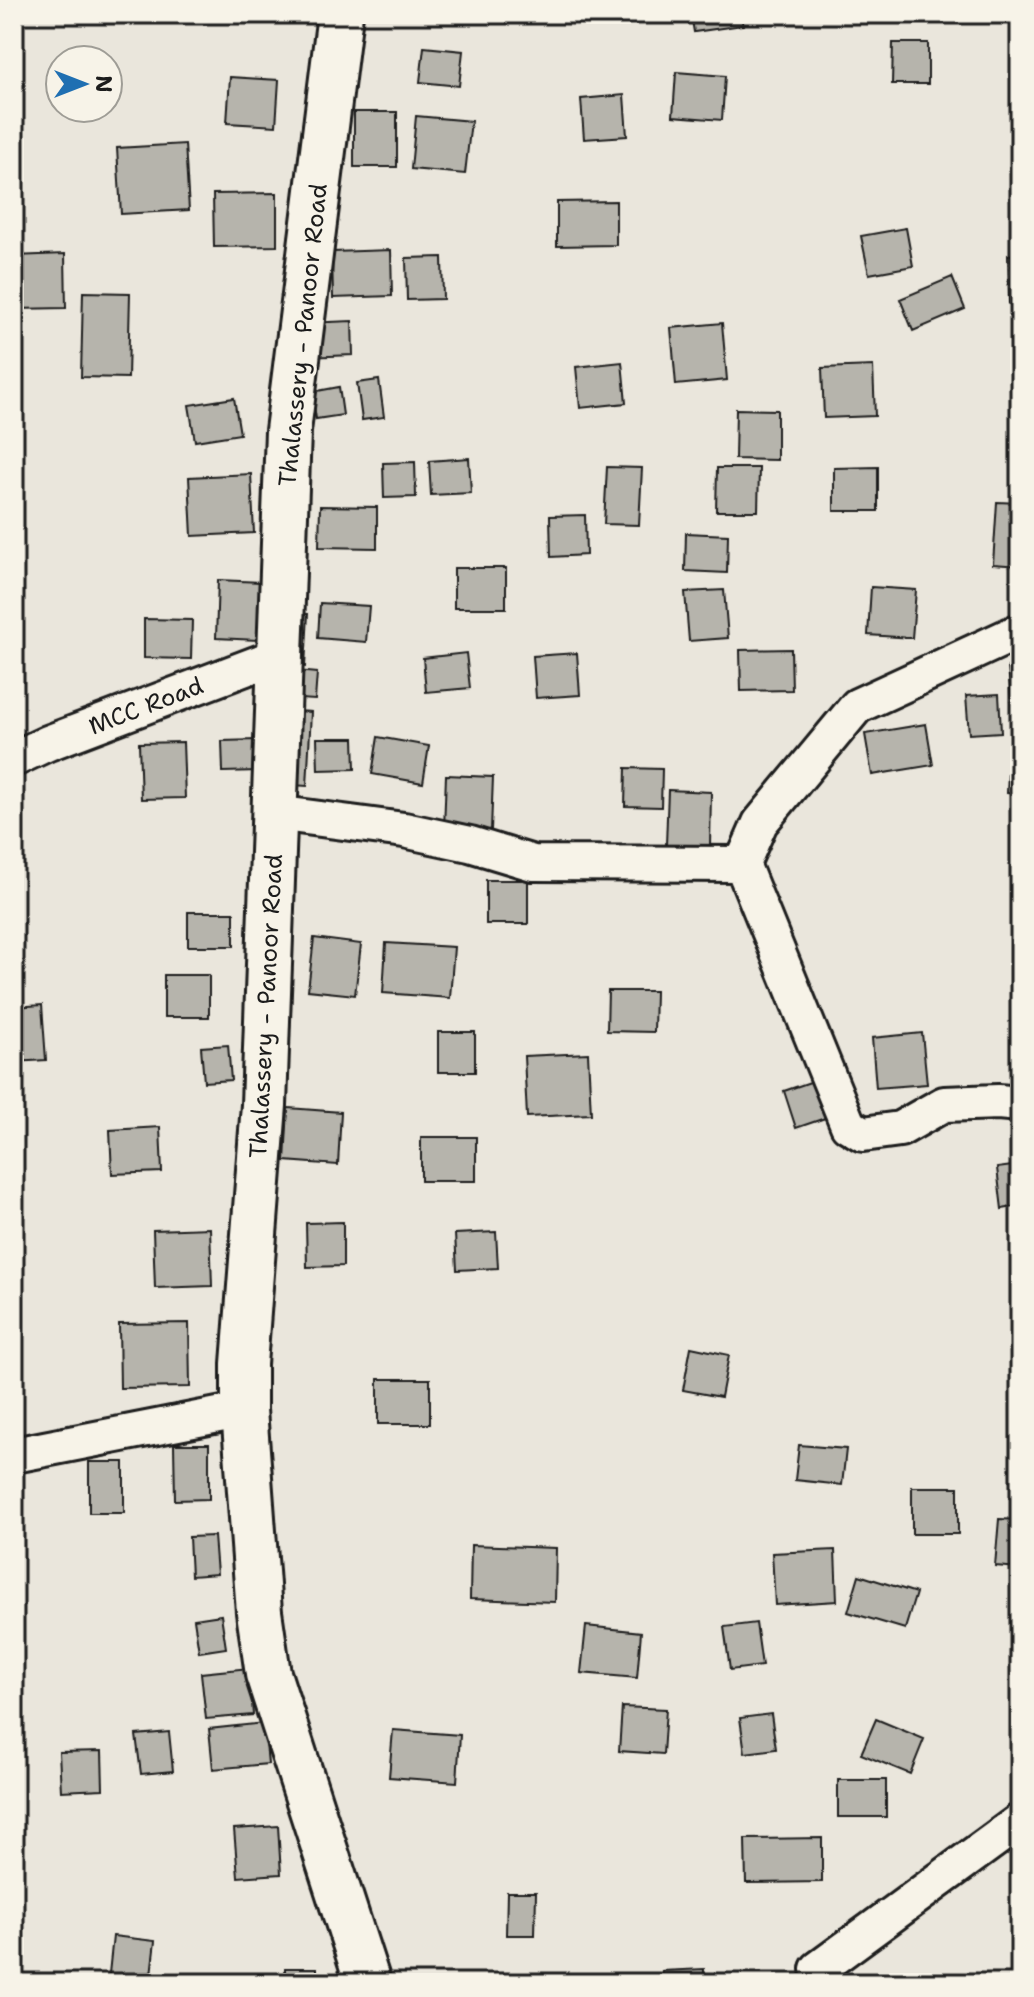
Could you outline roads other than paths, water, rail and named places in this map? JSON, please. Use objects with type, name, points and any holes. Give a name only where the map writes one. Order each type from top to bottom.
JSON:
[{"type":"main road","name":"Thalassery - Panoor Road","points":[[340,14],[288,431],[264,1105],[244,1364],[244,1410],[259,1612],[268,1674],[368,1983]]},
{"type":"street","points":[[1020,631],[857,706],[760,823],[742,864],[848,1125],[863,1134],[900,1129],[944,1104],[1020,1104]]},
{"type":"street","name":"MCC Road","points":[[14,759],[48,743],[280,655]]},
{"type":"street","points":[[275,813],[404,830],[470,844],[533,863],[742,864]]},
{"type":"street","points":[[14,1455],[244,1410]]},
{"type":"street","points":[[818,1969],[1020,1821]]}]
